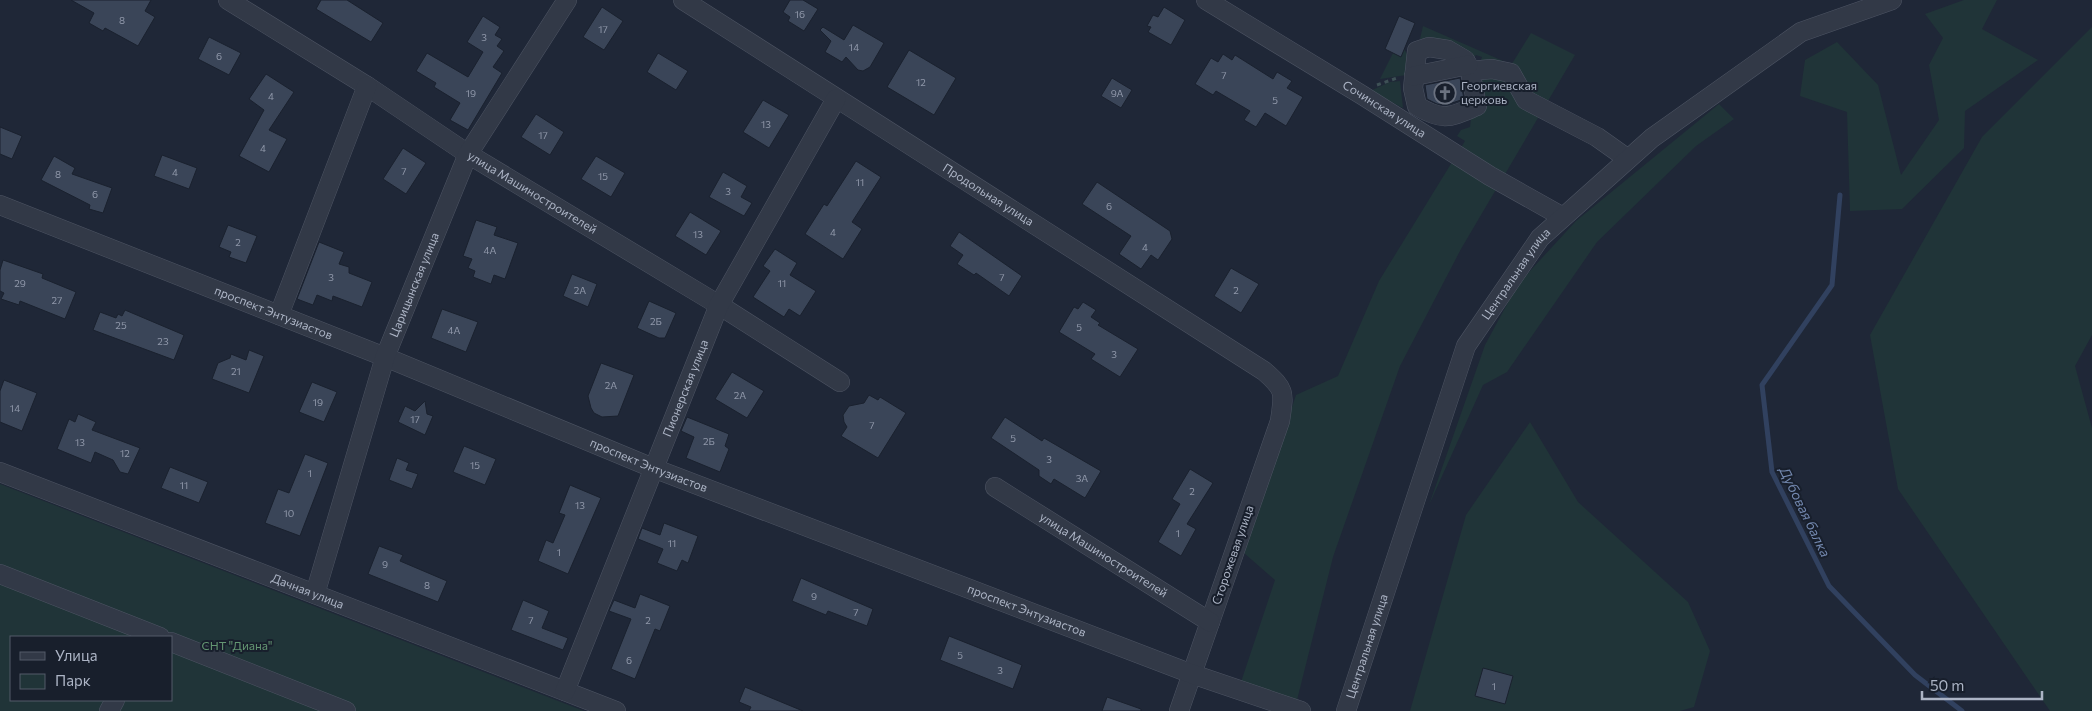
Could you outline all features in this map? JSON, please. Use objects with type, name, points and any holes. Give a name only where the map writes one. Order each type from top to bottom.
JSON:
[{"type":"street","name":"улица Машиностроителей","points":[[228,0],[367,86],[468,154],[719,305],[840,382]]},
{"type":"street","name":"Царицынская улица","points":[[315,594],[385,357],[468,154],[567,0]]},
{"type":"street","name":"Продольная улица","points":[[682,0],[1264,371],[1280,385],[1284,399]]},
{"type":"street","name":"Сочинская улица","points":[[1206,0],[1490,176],[1563,217]]},
{"type":"street","name":"Центральная улица","points":[[1346,711],[1466,346],[1540,238],[1652,138],[1801,32],[1892,0]]},
{"type":"street","points":[[1429,46],[1448,50],[1465,60],[1469,68],[1477,106],[1449,117],[1432,115],[1417,106],[1413,88],[1417,52],[1429,46]]},
{"type":"street","points":[[1414,76],[1469,68],[1492,69],[1511,73],[1526,100],[1559,119],[1598,137],[1628,160]]},
{"type":"street","points":[[279,315],[367,86]]},
{"type":"street","name":"Пионерская улица","points":[[565,691],[719,305],[836,99]]},
{"type":"street","name":"проспект Энтузиастов","points":[[0,205],[385,357],[653,468],[1192,674],[1301,711]]},
{"type":"street","name":"Сторожевая улица","points":[[1179,711],[1280,421],[1284,399]]},
{"type":"street","name":"Дачная улица","points":[[0,472],[616,711]]},
{"type":"street","name":"улица Машиностроителей","points":[[995,487],[1210,622]]},
{"type":"street","points":[[0,574],[153,636]]},
{"type":"street","points":[[172,642],[346,711]]},
{"type":"path","points":[[1362,95],[1380,83],[1414,76]]},
{"type":"green space","points":[[1964,0],[1997,0],[1982,29],[2038,60],[1965,111],[1964,148],[1902,209],[1850,211],[1847,112],[1800,96],[1805,60],[1837,42],[1878,85],[1901,175],[1939,120],[1929,65],[1943,38],[1925,14]]},
{"type":"green space","points":[[1423,26],[1510,64],[1481,60],[1482,57],[1476,55],[1474,57],[1438,43],[1420,39]]},
{"type":"green space","points":[[2092,27],[2092,335],[2075,366],[2092,428],[2092,711],[2050,711],[1898,489],[1870,335],[1982,137]]},
{"type":"green space","points":[[1531,33],[1575,55],[1461,249],[1400,366],[1333,557],[1296,704],[1241,682],[1275,580],[1244,553],[1296,395],[1338,376],[1379,281],[1465,141],[1457,136],[1461,130],[1470,127],[1476,76],[1505,75]]},
{"type":"green space","points":[[1404,49],[1410,59],[1406,75],[1380,79],[1393,53],[1401,56]]},
{"type":"green space","points":[[1400,81],[1403,108],[1370,91],[1390,82]]},
{"type":"green space","points":[[1719,104],[1734,119],[1696,146],[1597,242],[1507,372],[1483,385],[1429,505],[1485,345],[1518,284],[1576,221]]},
{"type":"green space","points":[[1530,422],[1578,502],[1688,602],[1710,651],[1694,707],[1680,711],[1410,711],[1466,515]]},
{"type":"green space","name":"СНТ \"Диана\"","points":[[0,484],[584,711],[0,711]]},
{"type":"building","points":[[71,0],[151,0],[145,11],[155,17],[138,46],[105,28],[103,31],[89,23],[94,13]]},
{"type":"building","points":[[321,0],[347,0],[383,23],[371,42],[316,9]]},
{"type":"building","points":[[790,0],[803,0],[818,9],[804,31],[788,21],[790,17],[783,12]]},
{"type":"building","points":[[602,7],[623,21],[604,50],[583,37]]},
{"type":"building","points":[[1164,7],[1185,20],[1171,45],[1148,32],[1151,27],[1147,26],[1153,15],[1158,17]]},
{"type":"building","points":[[483,16],[500,27],[495,35],[502,39],[497,46],[504,51],[493,67],[502,73],[468,130],[450,120],[460,103],[434,87],[436,83],[416,71],[427,53],[468,77],[483,52],[467,42]]},
{"type":"building","points":[[1399,16],[1415,23],[1401,57],[1385,49]]},
{"type":"building","points":[[853,25],[884,43],[870,67],[863,71],[858,70],[846,57],[842,62],[825,52],[831,41],[820,30],[823,27],[844,40]]},
{"type":"building","points":[[209,37],[241,53],[229,75],[198,59]]},
{"type":"building","points":[[909,50],[956,78],[934,115],[887,87]]},
{"type":"building","points":[[658,53],[688,71],[676,90],[647,72]]},
{"type":"building","points":[[1223,54],[1232,60],[1235,55],[1273,79],[1277,72],[1292,81],[1287,88],[1303,97],[1286,126],[1265,113],[1256,127],[1244,120],[1250,111],[1216,91],[1213,95],[1195,84],[1211,58],[1218,62]]},
{"type":"building","points":[[266,74],[294,92],[269,130],[287,139],[269,172],[239,156],[264,110],[249,99]]},
{"type":"building","points":[[1112,78],[1132,90],[1121,108],[1101,96]]},
{"type":"building","name":"Георгиевская церковь","points":[[1460,78],[1464,99],[1446,105],[1437,104],[1427,99],[1425,85]]},
{"type":"building","points":[[763,100],[789,115],[769,148],[743,132]]},
{"type":"building","points":[[536,114],[564,132],[550,155],[521,137]]},
{"type":"building","points":[[0,127],[22,136],[12,159],[0,154]]},
{"type":"building","points":[[403,148],[426,163],[406,194],[383,179]]},
{"type":"building","points":[[162,155],[197,168],[189,189],[154,176]]},
{"type":"building","points":[[54,156],[75,168],[72,174],[112,188],[103,213],[89,209],[90,205],[41,180]]},
{"type":"building","points":[[596,156],[625,173],[611,197],[581,179]]},
{"type":"building","points":[[856,161],[881,177],[852,222],[862,229],[843,259],[805,234],[824,204],[827,206]]},
{"type":"building","points":[[723,172],[747,186],[741,197],[752,203],[744,216],[709,197]]},
{"type":"building","points":[[1097,182],[1170,231],[1172,239],[1158,260],[1151,255],[1141,269],[1119,254],[1131,236],[1082,204]]},
{"type":"building","points":[[690,212],[721,231],[706,255],[675,236]]},
{"type":"building","points":[[476,220],[497,227],[494,235],[518,243],[505,279],[494,275],[491,284],[473,277],[475,271],[468,268],[472,259],[463,256]]},
{"type":"building","points":[[228,225],[257,236],[246,263],[229,257],[231,252],[219,247]]},
{"type":"building","points":[[959,232],[1022,276],[1009,296],[976,273],[974,275],[957,264],[963,255],[950,246]]},
{"type":"building","points":[[319,242],[344,252],[339,264],[349,267],[349,273],[372,282],[362,307],[333,296],[332,301],[317,295],[313,305],[297,299]]},
{"type":"building","points":[[775,249],[797,263],[790,275],[816,291],[800,316],[789,309],[784,317],[753,297],[770,271],[763,266]]},
{"type":"building","points":[[3,260],[43,274],[42,278],[76,292],[65,319],[20,301],[19,305],[1,299],[4,293],[0,291],[0,270]]},
{"type":"building","points":[[1231,268],[1259,284],[1241,313],[1214,296]]},
{"type":"building","points":[[572,274],[597,284],[588,307],[563,296]]},
{"type":"building","points":[[649,301],[676,313],[665,338],[659,338],[637,328]]},
{"type":"building","points":[[1083,302],[1096,310],[1091,317],[1100,323],[1098,325],[1138,349],[1120,377],[1091,359],[1095,354],[1059,332],[1074,307],[1078,309]]},
{"type":"building","points":[[442,309],[478,322],[466,352],[431,338]]},
{"type":"building","points":[[125,310],[184,335],[174,360],[93,330],[100,312],[116,318],[118,314],[122,316]]},
{"type":"building","points":[[249,350],[264,356],[249,393],[212,379],[218,363],[230,358],[231,354],[246,360]]},
{"type":"building","points":[[601,363],[634,375],[618,416],[602,417],[594,413],[591,408],[588,396]]},
{"type":"building","points":[[732,372],[764,391],[747,418],[715,399]]},
{"type":"building","points":[[4,380],[37,393],[22,431],[0,422],[0,391]]},
{"type":"building","points":[[312,382],[337,392],[324,422],[299,412]]},
{"type":"building","points":[[869,395],[878,400],[880,397],[906,413],[878,458],[841,436],[847,427],[843,415],[849,406],[864,403]]},
{"type":"building","points":[[425,401],[427,414],[433,416],[425,435],[398,422],[405,406],[415,411]]},
{"type":"building","points":[[78,414],[96,422],[92,430],[140,448],[128,474],[120,472],[113,460],[95,452],[91,463],[57,449],[69,419],[75,422]]},
{"type":"building","points":[[687,417],[729,434],[725,446],[729,449],[720,472],[686,458],[694,437],[681,431]]},
{"type":"building","points":[[1005,417],[1042,441],[1044,438],[1101,471],[1085,498],[1054,479],[1051,484],[1039,476],[1039,470],[991,438]]},
{"type":"building","points":[[464,446],[496,459],[485,485],[453,472]]},
{"type":"building","points":[[305,454],[328,463],[300,536],[265,523],[278,489],[289,493]]},
{"type":"building","points":[[397,458],[409,463],[406,470],[418,474],[412,489],[389,480]]},
{"type":"building","points":[[170,467],[208,482],[199,503],[161,488]]},
{"type":"building","points":[[1190,469],[1213,483],[1187,524],[1196,529],[1181,556],[1158,542],[1180,504],[1172,499]]},
{"type":"building","points":[[570,485],[601,498],[568,574],[538,561],[546,540],[553,543],[565,515],[559,513]]},
{"type":"building","points":[[664,523],[698,536],[688,563],[682,560],[677,571],[657,563],[663,549],[638,539],[642,528],[660,535]]},
{"type":"building","points":[[379,546],[403,555],[400,561],[447,581],[438,602],[368,574]]},
{"type":"building","points":[[801,578],[873,609],[867,626],[828,611],[826,615],[792,601]]},
{"type":"building","points":[[640,594],[670,606],[660,631],[655,629],[635,679],[611,669],[631,619],[609,611],[614,600],[635,608]]},
{"type":"building","points":[[523,600],[549,611],[542,628],[568,638],[563,650],[511,630]]},
{"type":"building","points":[[949,636],[1022,665],[1013,689],[940,660]]},
{"type":"building","points":[[1483,668],[1513,676],[1505,704],[1475,696]]},
{"type":"building","points":[[745,687],[803,711],[749,711],[751,707],[739,702]]},
{"type":"building","points":[[1107,697],[1141,709],[1141,711],[1102,711]]},
{"type":"waterway","name":"Дубовая балка","points":[[1840,195],[1832,285],[1762,385],[1772,472],[1829,586],[1915,675],[1962,711]]},
{"type":"place","name":"Георгиевская церковь","points":[[1445,93]]}]
